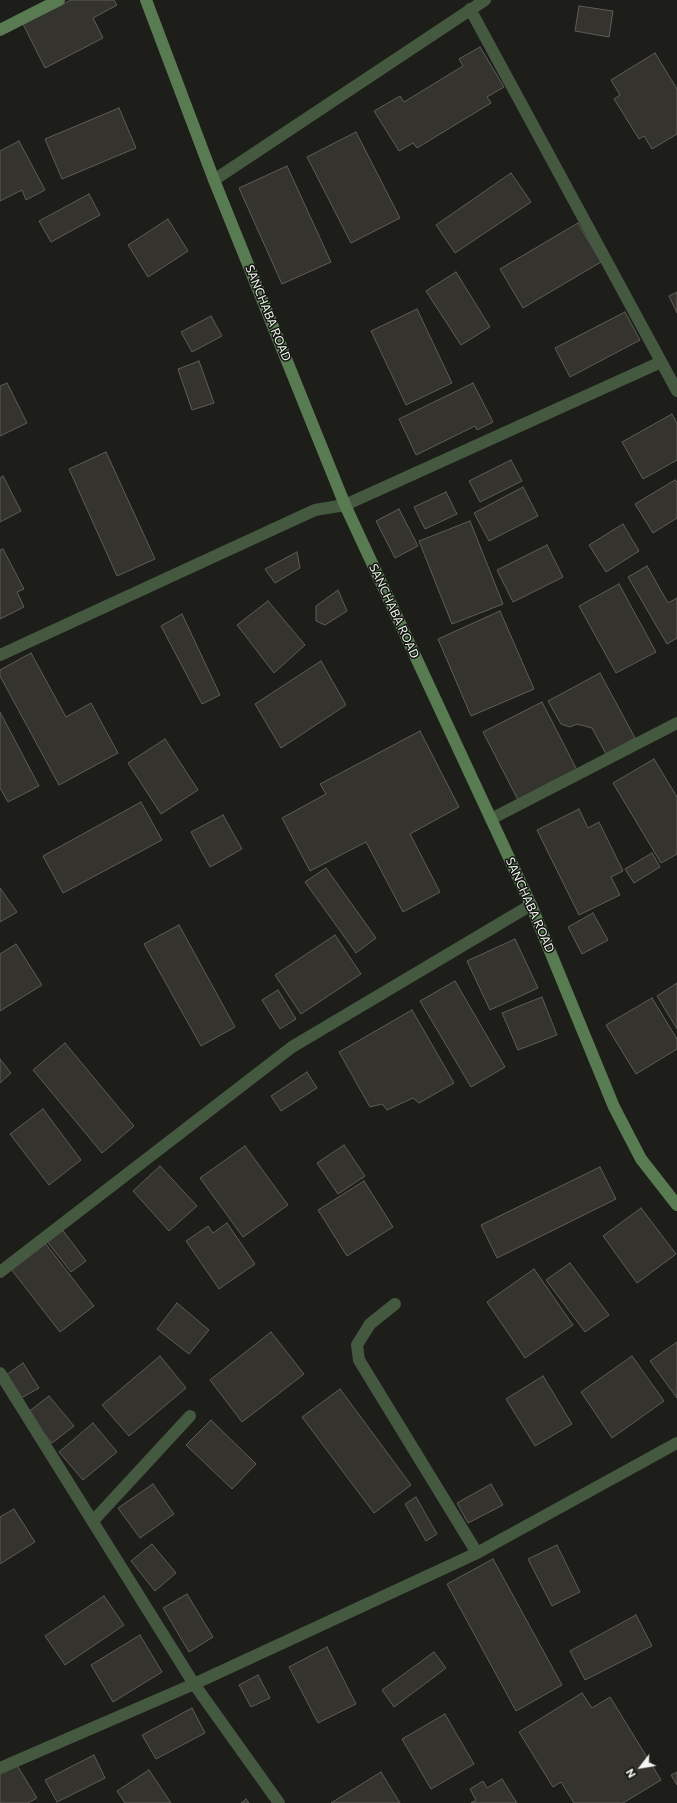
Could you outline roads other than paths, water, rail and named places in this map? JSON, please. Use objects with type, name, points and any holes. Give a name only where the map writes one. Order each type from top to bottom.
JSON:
[{"type":"street","points":[[0,30],[59,0]]},
{"type":"street","name":"SANCHABA ROAD","points":[[146,0],[214,180],[345,505],[531,905],[614,1107],[641,1159],[675,1200]]},
{"type":"street","points":[[214,180],[485,0]]},
{"type":"street","points":[[470,9],[677,391]]},
{"type":"street","points":[[0,655],[315,510],[345,505],[661,362]]},
{"type":"street","points":[[491,819],[677,723]]},
{"type":"street","points":[[0,1272],[292,1047],[531,905]]},
{"type":"street","points":[[396,1304],[370,1324],[357,1345],[359,1360],[477,1553]]},
{"type":"street","points":[[0,1373],[194,1684],[279,1803]]},
{"type":"street","points":[[92,1521],[190,1416]]},
{"type":"street","points":[[0,1768],[194,1684],[477,1553],[677,1443]]}]
